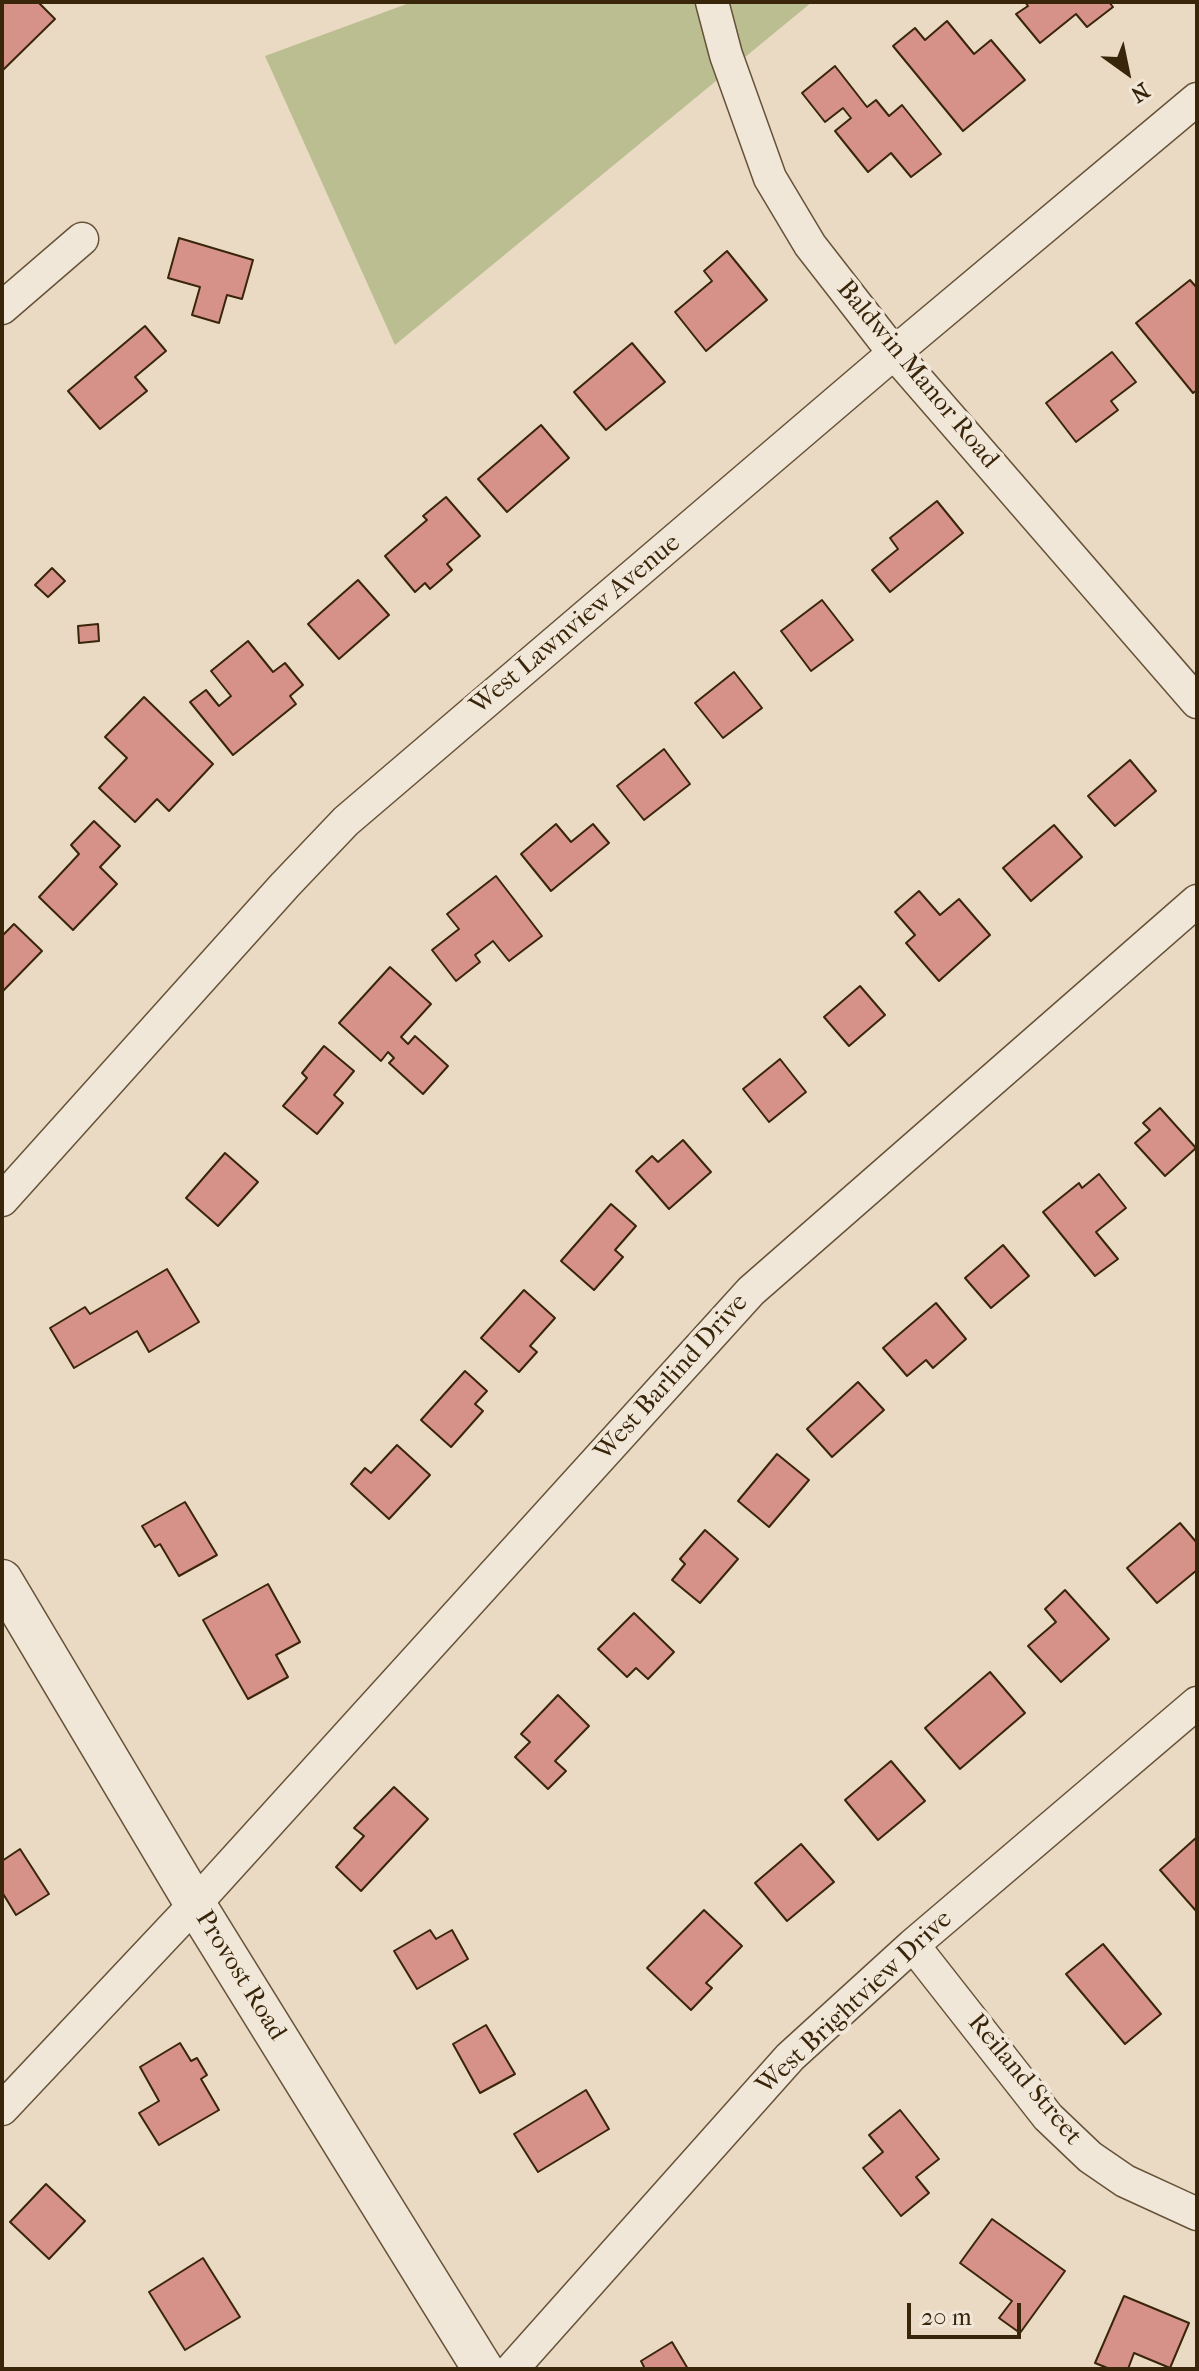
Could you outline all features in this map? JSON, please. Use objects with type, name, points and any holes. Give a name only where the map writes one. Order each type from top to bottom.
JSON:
[{"type":"street","name":"Baldwin Manor Road","points":[[712,2],[726,55],[770,178],[810,245],[894,353],[1197,702]]},
{"type":"street","name":"West Lawnview Avenue","points":[[2,1200],[346,821],[1197,99]]},
{"type":"street","points":[[2,308],[82,239]]},
{"type":"street","name":"West Barlind Drive","points":[[2,2109],[195,1904],[751,1291],[1197,901]]},
{"type":"street","name":"Provost Road","points":[[2,1580],[195,1904],[483,2369]]},
{"type":"street","name":"West Brightview Drive","points":[[512,2369],[790,2057],[913,1945],[1197,1703]]},
{"type":"street","name":"Reiland Street","points":[[913,1945],[1048,2117],[1090,2157],[1125,2181],[1197,2214]]},
{"type":"green space","points":[[412,2],[812,2],[395,345],[265,56]]},
{"type":"building","points":[[2,2],[38,2],[55,19],[2,71]]},
{"type":"building","points":[[1025,2],[1109,2],[1113,7],[1087,27],[1076,14],[1040,43],[1016,14],[1028,6]]},
{"type":"building","points":[[947,21],[974,54],[991,40],[1025,80],[963,131],[893,46],[915,28],[925,40]]},
{"type":"building","points":[[835,66],[867,107],[876,100],[889,116],[902,105],[941,154],[911,177],[891,153],[868,172],[835,131],[851,118],[843,108],[825,122],[802,93]]},
{"type":"building","points":[[179,238],[253,260],[242,299],[227,295],[219,323],[192,315],[200,287],[168,278]]},
{"type":"building","points":[[727,251],[767,300],[706,351],[675,312],[712,281],[704,271]]},
{"type":"building","points":[[1190,280],[1197,288],[1197,390],[1193,393],[1136,323]]},
{"type":"building","points":[[145,326],[166,351],[135,377],[147,391],[100,429],[68,391]]},
{"type":"building","points":[[632,343],[665,382],[606,430],[574,392]]},
{"type":"building","points":[[1112,352],[1136,382],[1111,401],[1118,410],[1076,442],[1046,403]]},
{"type":"building","points":[[541,425],[569,458],[507,512],[478,479]]},
{"type":"building","points":[[446,497],[480,536],[447,564],[452,570],[430,589],[425,583],[415,592],[385,556],[427,520],[423,516]]},
{"type":"building","points":[[937,501],[963,533],[890,592],[872,570],[898,549],[890,538]]},
{"type":"building","points":[[52,568],[65,581],[48,597],[35,585]]},
{"type":"building","points":[[358,580],[389,615],[339,659],[308,624]]},
{"type":"building","points":[[822,600],[853,640],[811,671],[781,631]]},
{"type":"building","points":[[98,624],[99,641],[79,643],[78,626]]},
{"type":"building","points":[[248,641],[273,672],[285,663],[303,685],[290,696],[296,704],[233,755],[190,702],[206,690],[219,706],[231,696],[211,671]]},
{"type":"building","points":[[734,672],[762,708],[723,738],[695,703]]},
{"type":"building","points":[[144,697],[213,764],[169,811],[157,799],[135,822],[99,788],[127,758],[105,737]]},
{"type":"building","points":[[664,749],[690,784],[644,820],[617,786]]},
{"type":"building","points":[[1130,760],[1156,791],[1115,826],[1088,796]]},
{"type":"building","points":[[94,821],[120,846],[100,867],[117,884],[73,930],[39,897],[79,854],[71,845]]},
{"type":"building","points":[[556,824],[571,842],[593,824],[609,843],[551,891],[521,854]]},
{"type":"building","points":[[1054,825],[1082,857],[1031,901],[1003,868]]},
{"type":"building","points":[[496,876],[542,936],[509,961],[493,941],[475,955],[480,962],[456,981],[432,950],[459,929],[447,914]]},
{"type":"building","points":[[919,891],[940,915],[959,899],[990,935],[939,981],[906,943],[915,935],[895,912]]},
{"type":"building","points":[[14,924],[42,951],[2,992],[2,936]]},
{"type":"building","points":[[390,967],[431,1004],[401,1037],[408,1044],[415,1036],[448,1066],[423,1094],[389,1063],[394,1058],[388,1052],[381,1061],[339,1023]]},
{"type":"building","points":[[860,986],[885,1015],[849,1046],[824,1017]]},
{"type":"building","points":[[324,1046],[354,1071],[334,1095],[343,1103],[317,1134],[283,1106],[307,1078],[302,1073]]},
{"type":"building","points":[[780,1059],[806,1092],[769,1122],[743,1089]]},
{"type":"building","points":[[1160,1108],[1196,1148],[1165,1176],[1135,1143],[1150,1130],[1143,1123]]},
{"type":"building","points":[[683,1140],[711,1172],[669,1209],[636,1171],[652,1156],[658,1162]]},
{"type":"building","points":[[225,1153],[258,1182],[218,1226],[186,1198]]},
{"type":"building","points":[[1099,1174],[1126,1208],[1096,1232],[1118,1259],[1095,1276],[1043,1212],[1079,1183],[1082,1188]]},
{"type":"building","points":[[611,1204],[636,1226],[615,1250],[623,1257],[594,1290],[561,1261]]},
{"type":"building","points":[[1003,1245],[1029,1276],[991,1308],[965,1278]]},
{"type":"building","points":[[167,1269],[199,1322],[149,1352],[137,1331],[74,1368],[50,1328],[85,1307],[90,1314]]},
{"type":"building","points":[[524,1290],[555,1318],[530,1346],[537,1352],[519,1372],[481,1338]]},
{"type":"building","points":[[936,1303],[966,1339],[933,1368],[926,1360],[907,1376],[883,1348]]},
{"type":"building","points":[[465,1371],[487,1391],[475,1404],[483,1411],[451,1447],[421,1420]]},
{"type":"building","points":[[858,1382],[884,1410],[832,1457],[807,1429]]},
{"type":"building","points":[[397,1445],[430,1475],[389,1519],[351,1484],[365,1468],[371,1473]]},
{"type":"building","points":[[777,1454],[809,1480],[769,1527],[738,1501]]},
{"type":"building","points":[[185,1502],[217,1555],[179,1576],[160,1544],[155,1547],[142,1526]]},
{"type":"building","points":[[1180,1523],[1197,1543],[1197,1570],[1157,1603],[1127,1568]]},
{"type":"building","points":[[705,1530],[738,1559],[700,1603],[672,1580],[685,1564],[680,1559]]},
{"type":"building","points":[[268,1584],[300,1642],[276,1655],[288,1677],[248,1699],[203,1620]]},
{"type":"building","points":[[1065,1590],[1109,1639],[1061,1682],[1028,1646],[1056,1622],[1045,1609]]},
{"type":"building","points":[[634,1613],[674,1652],[648,1679],[636,1668],[627,1677],[598,1649]]},
{"type":"building","points":[[990,1672],[1025,1713],[960,1769],[925,1728]]},
{"type":"building","points":[[558,1695],[589,1726],[555,1761],[566,1771],[548,1789],[515,1757],[530,1742],[521,1734]]},
{"type":"building","points":[[891,1761],[925,1801],[878,1840],[845,1800]]},
{"type":"building","points":[[394,1787],[428,1819],[361,1891],[336,1867],[364,1836],[354,1828]]},
{"type":"building","points":[[1197,1837],[1197,1912],[1160,1870]]},
{"type":"building","points":[[801,1844],[834,1882],[787,1921],[755,1883]]},
{"type":"building","points":[[20,1849],[49,1894],[16,1915],[2,1892],[2,1861]]},
{"type":"building","points":[[704,1910],[742,1946],[706,1983],[712,1988],[691,2010],[647,1968]]},
{"type":"building","points":[[430,1930],[436,1939],[452,1930],[468,1959],[417,1989],[394,1951]]},
{"type":"building","points":[[1103,1944],[1161,2014],[1125,2044],[1066,1974]]},
{"type":"building","points":[[486,2025],[515,2074],[480,2093],[453,2044]]},
{"type":"building","points":[[180,2043],[191,2061],[197,2058],[207,2075],[201,2079],[219,2110],[159,2145],[139,2113],[159,2101],[140,2067]]},
{"type":"building","points":[[586,2090],[609,2129],[538,2172],[514,2134]]},
{"type":"building","points":[[900,2110],[939,2159],[916,2177],[929,2193],[901,2216],[863,2168],[883,2152],[869,2135]]},
{"type":"building","points":[[46,2184],[85,2221],[49,2259],[10,2222]]},
{"type":"building","points":[[992,2219],[1065,2271],[1020,2333],[999,2318],[1012,2301],[960,2263]]},
{"type":"building","points":[[203,2258],[240,2317],[185,2350],[149,2292]]},
{"type":"building","points":[[1124,2296],[1189,2323],[1170,2368],[1134,2353],[1128,2369],[1110,2369],[1095,2363]]},
{"type":"building","points":[[672,2342],[688,2369],[645,2369],[641,2361]]}]
